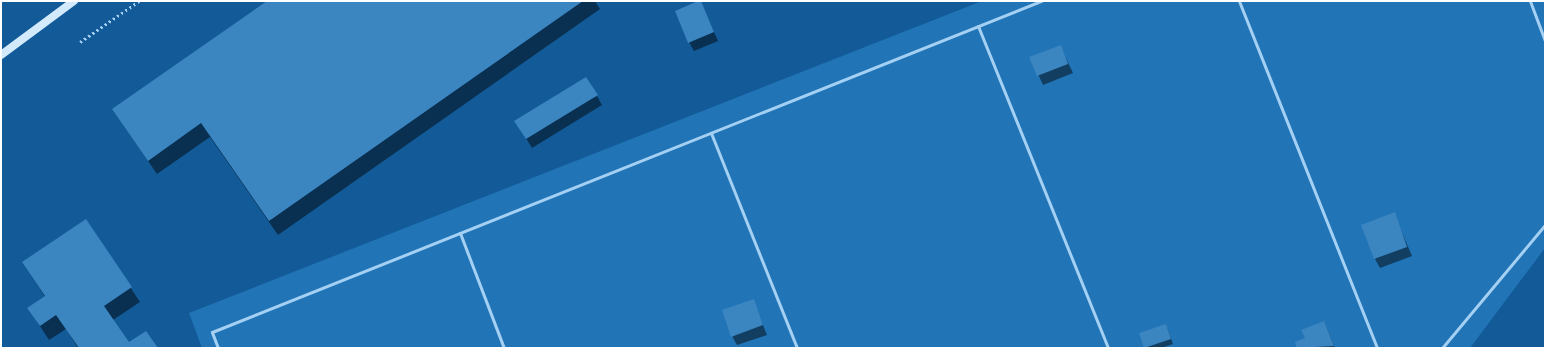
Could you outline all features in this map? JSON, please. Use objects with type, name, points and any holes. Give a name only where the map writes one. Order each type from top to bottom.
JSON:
[{"type":"street","points":[[1,55],[74,1]]},
{"type":"lane","points":[[218,348],[212,332],[1041,1]]},
{"type":"lane","points":[[1239,1],[1377,348]]},
{"type":"lane","points":[[1530,1],[1545,41]]},
{"type":"lane","points":[[978,26],[1108,348]]},
{"type":"lane","points":[[711,133],[797,348]]},
{"type":"lane","points":[[1442,348],[1545,225]]},
{"type":"lane","points":[[460,233],[504,348]]},
{"type":"path","points":[[80,42],[139,1]]},
{"type":"shaded area","points":[[982,1],[1545,1],[1545,248],[1470,348],[202,348],[189,313]]},
{"type":"building","points":[[267,1],[583,1],[269,221],[201,123],[148,161],[112,109]]},
{"type":"building","points":[[701,1],[714,32],[688,43],[675,11]]},
{"type":"building","points":[[1061,45],[1068,64],[1037,76],[1029,57]]},
{"type":"building","points":[[586,77],[598,95],[526,139],[514,121]]},
{"type":"building","points":[[1395,212],[1407,247],[1374,259],[1361,225]]},
{"type":"building","points":[[86,219],[132,287],[104,306],[129,342],[146,331],[158,348],[79,348],[56,315],[40,326],[27,308],[45,296],[22,262]]},
{"type":"building","points":[[754,299],[763,325],[731,337],[722,310]]},
{"type":"building","points":[[1324,321],[1334,346],[1297,348],[1295,342],[1305,338],[1301,330]]},
{"type":"building","points":[[1166,324],[1171,339],[1144,348],[1139,333]]}]
